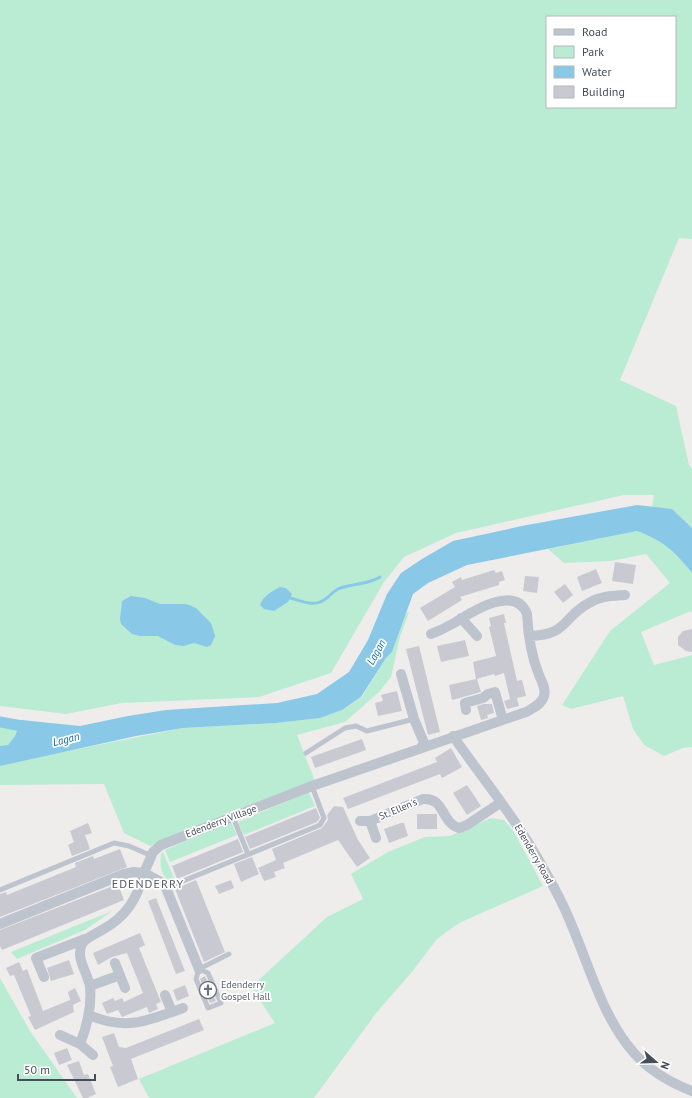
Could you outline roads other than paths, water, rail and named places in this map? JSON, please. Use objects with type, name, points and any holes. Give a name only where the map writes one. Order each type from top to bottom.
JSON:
[{"type":"street","points":[[529,636],[545,636],[557,631],[587,603],[600,597],[625,594]]},
{"type":"street","points":[[312,786],[421,747],[526,712],[539,704],[544,698],[545,692],[535,666],[529,636],[527,614],[525,608],[519,604],[511,601],[501,601],[490,604],[470,612],[431,634]]},
{"type":"street","points":[[461,618],[477,636]]},
{"type":"street","points":[[401,674],[414,719],[425,745],[421,747]]},
{"type":"street","points":[[466,710],[465,703],[483,698],[488,694],[495,692],[503,720]]},
{"type":"street","name":"Edenderry Road","points":[[453,736],[500,803],[514,820],[551,882],[572,924],[601,999],[618,1032],[634,1054],[654,1071],[692,1091]]},
{"type":"street","name":"Edenderry Village","points":[[44,976],[36,958],[85,940],[108,927],[130,906],[136,898],[144,873],[152,856],[161,844],[312,786]]},
{"type":"street","name":"St. Ellen's","points":[[376,838],[365,821],[422,799],[428,798],[438,803],[442,807],[449,823],[459,828],[467,825],[500,803]]},
{"type":"street","points":[[0,924],[119,876],[134,872],[144,873],[161,882],[166,888],[199,968]]},
{"type":"street","points":[[80,1044],[89,1015],[90,986],[80,953],[85,940]]},
{"type":"street","points":[[115,963],[125,988]]},
{"type":"street","points":[[90,986],[120,976]]},
{"type":"street","points":[[165,995],[172,1012]]},
{"type":"street","points":[[89,1015],[111,1023],[131,1025],[183,1008]]},
{"type":"street","points":[[60,1035],[80,1044],[93,1055]]},
{"type":"lane","points":[[306,753],[345,728],[356,726],[367,731],[414,719]]},
{"type":"lane","points":[[166,888],[320,825],[324,818],[312,786]]},
{"type":"lane","points":[[233,817],[248,854]]},
{"type":"lane","points":[[0,890],[114,843],[124,845],[152,856]]},
{"type":"lane","points":[[199,968],[208,973],[221,1003],[208,1008],[196,979],[199,968],[229,954]]},
{"type":"water","name":"Lagan","points":[[637,505],[672,509],[692,528],[692,573],[668,547],[637,531],[467,565],[428,583],[413,594],[392,652],[386,658],[361,697],[342,710],[320,718],[276,723],[183,728],[136,736],[0,766],[0,746],[8,745],[15,736],[21,720],[80,726],[166,710],[277,703],[317,694],[349,672],[368,640],[387,594],[401,573],[422,559],[453,541],[527,525]]},
{"type":"water","points":[[280,587],[286,588],[292,594],[288,602],[274,611],[264,609],[260,605],[264,599],[268,594]]},
{"type":"water","points":[[131,596],[145,598],[160,604],[186,604],[196,608],[211,623],[215,636],[211,645],[207,647],[194,643],[183,646],[175,645],[158,636],[140,636],[132,634],[121,624],[120,619],[122,601]]},
{"type":"waterway","points":[[290,598],[309,603],[316,603],[325,600],[338,589],[375,580],[380,577]]},
{"type":"waterway","points":[[0,722],[33,728]]},
{"type":"place","name":"Edenderry Gospel Hall","points":[[208,990]]},
{"type":"district","name":"EDENDERRY","points":[[148,883]]}]
